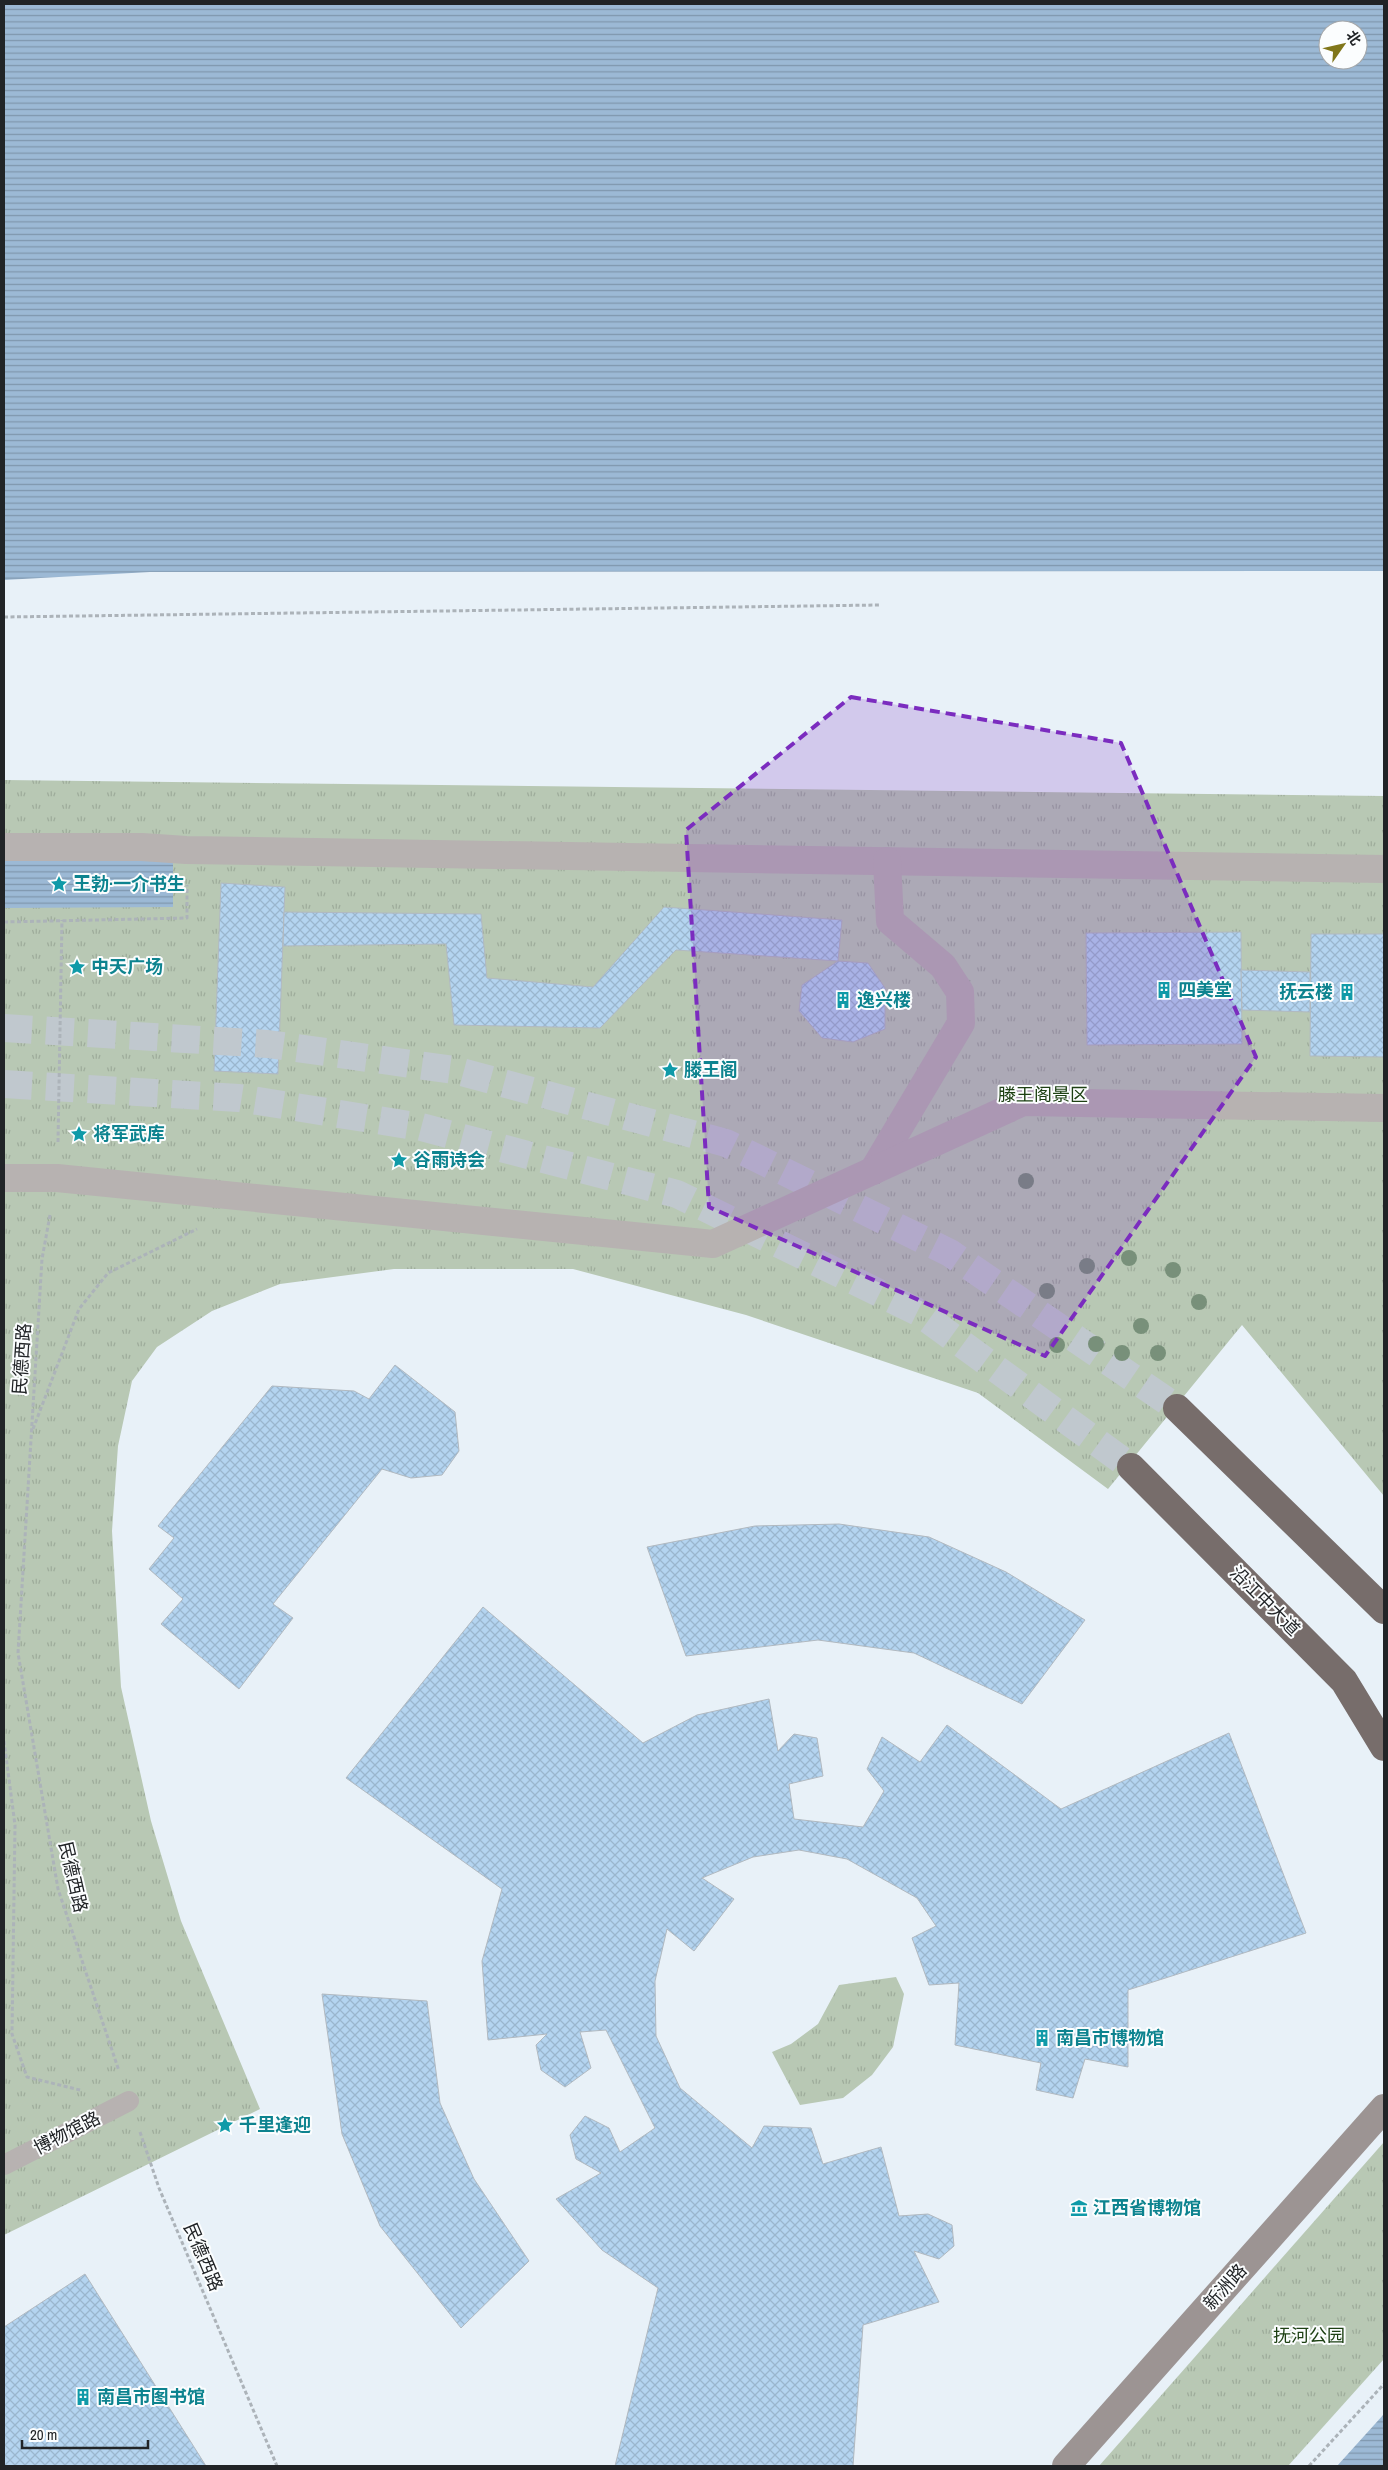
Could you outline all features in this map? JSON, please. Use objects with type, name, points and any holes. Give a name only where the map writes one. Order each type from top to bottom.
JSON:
[{"type":"highway","points":[[1177,1408],[1384,1610]]},
{"type":"highway","name":"沿江中大道","points":[[1131,1467],[1344,1681],[1384,1747]]},
{"type":"main road","name":"新洲路","points":[[1066,2466],[1384,2108]]},
{"type":"street","points":[[4,847],[142,847],[196,850],[1384,869]]},
{"type":"street","points":[[873,1171],[961,1023],[960,992],[943,966],[890,921],[887,861]]},
{"type":"street","points":[[4,1178],[57,1178],[713,1244],[1023,1102],[1384,1108]]},
{"type":"lane","name":"博物馆路","points":[[4,2165],[130,2101]]},
{"type":"path","points":[[4,616],[880,605]]},
{"type":"path","points":[[4,922],[187,918]]},
{"type":"path","name":"民德西路","points":[[62,920],[57,1178],[42,1258],[18,1653],[58,1888],[159,2188],[277,2466]]},
{"type":"path","points":[[31,1433],[79,1309],[108,1273],[198,1229]]},
{"type":"path","points":[[4,1741],[15,1825],[12,2034],[27,2077],[130,2101]]},
{"type":"path","points":[[1309,2466],[1384,2384]]},
{"type":"highlighted area","points":[[851,697],[1121,743],[1256,1057],[1045,1356],[709,1207],[686,830]]},
{"type":"green space","name":"滕王阁景区","points":[[4,780],[1384,796],[1384,1496],[1242,1325],[1108,1489],[978,1393],[746,1315],[573,1269],[394,1269],[280,1284],[212,1311],[157,1347],[132,1381],[118,1446],[112,1531],[121,1687],[151,1821],[181,1921],[260,2109],[4,2235]]},
{"type":"green space","points":[[896,1977],[904,1994],[893,2047],[872,2075],[843,2098],[800,2105],[772,2052],[791,2044],[818,2024],[839,1985]]},
{"type":"green space","name":"抚河公园","points":[[1384,2142],[1384,2359],[1288,2466],[1099,2466]]},
{"type":"water","points":[[4,4],[1384,4],[1384,571],[150,572],[4,580]]},
{"type":"water","points":[[4,860],[173,860],[173,907],[4,908]]},
{"type":"water","points":[[1384,2414],[1384,2466],[1337,2466]]},
{"type":"building","points":[[221,883],[285,887],[278,1074],[214,1071]]},
{"type":"building","points":[[664,907],[842,920],[838,961],[676,950],[600,1028],[454,1025],[446,944],[283,946],[284,912],[481,914],[487,978],[593,987]]},
{"type":"building","name":"四美堂","points":[[1241,932],[1242,1044],[1087,1045],[1086,933]]},
{"type":"building","name":"抚云楼","points":[[1311,934],[1384,934],[1384,1057],[1310,1056]]},
{"type":"building","name":"逸兴楼","points":[[838,961],[868,963],[885,988],[885,1029],[853,1042],[822,1038],[799,1011],[802,985]]},
{"type":"building","points":[[1241,970],[1310,972],[1310,1012],[1242,1010]]},
{"type":"building","points":[[395,1365],[455,1412],[459,1451],[442,1475],[411,1478],[382,1469],[273,1604],[293,1618],[239,1689],[161,1624],[183,1599],[149,1569],[174,1538],[158,1526],[272,1386],[354,1391],[369,1399]]},
{"type":"building","points":[[839,1524],[929,1537],[1006,1572],[1085,1620],[1022,1704],[914,1653],[818,1640],[686,1656],[647,1547],[755,1526]]},
{"type":"building","name":"南昌市博物馆","points":[[483,1607],[643,1743],[697,1715],[769,1699],[778,1751],[794,1734],[817,1738],[823,1776],[789,1784],[794,1819],[863,1827],[884,1791],[867,1769],[882,1737],[920,1762],[947,1725],[1061,1809],[1229,1733],[1306,1933],[1128,1990],[1128,2067],[1085,2059],[1073,2098],[1036,2090],[1041,2063],[955,2045],[959,1983],[929,1985],[912,1938],[936,1926],[917,1898],[847,1859],[799,1850],[753,1857],[702,1878],[734,1899],[694,1951],[667,1929],[655,1981],[656,2036],[680,2088],[752,2148],[764,2126],[811,2128],[823,2164],[881,2147],[899,2216],[928,2214],[952,2225],[954,2246],[939,2259],[914,2251],[939,2302],[863,2325],[853,2466],[615,2466],[658,2288],[602,2250],[556,2199],[601,2173],[576,2159],[570,2135],[585,2116],[609,2128],[620,2152],[655,2128],[606,2030],[580,2032],[591,2068],[565,2087],[541,2070],[536,2045],[547,2034],[488,2040],[482,1961],[502,1889],[346,1778]]},
{"type":"building","points":[[322,1994],[427,2001],[440,2103],[474,2179],[529,2261],[461,2328],[380,2226],[342,2134]]},
{"type":"building","name":"南昌市图书馆","points":[[85,2274],[206,2466],[4,2466],[4,2327]]},
{"type":"tunnel","points":[[4,1028],[268,1044],[454,1070],[726,1143],[950,1253],[1177,1408]]},
{"type":"tunnel","points":[[4,1084],[239,1098],[421,1127],[677,1194],[918,1312],[1131,1467]]},
{"type":"place","name":"王勃·一介书生","points":[[59,884]]},
{"type":"place","name":"中天广场","points":[[77,967]]},
{"type":"place","name":"四美堂","points":[[1164,990]]},
{"type":"place","name":"抚云楼","points":[[1347,992]]},
{"type":"place","name":"逸兴楼","points":[[843,1000]]},
{"type":"place","name":"滕王阁","points":[[670,1070]]},
{"type":"place","name":"将军武库","points":[[79,1134]]},
{"type":"place","name":"谷雨诗会","points":[[399,1160]]},
{"type":"place","name":"南昌市博物馆","points":[[1042,2038]]},
{"type":"place","name":"千里逢迎","points":[[225,2125]]},
{"type":"place","name":"江西省博物馆","points":[[1079,2208]]},
{"type":"place","name":"南昌市图书馆","points":[[83,2397]]}]
